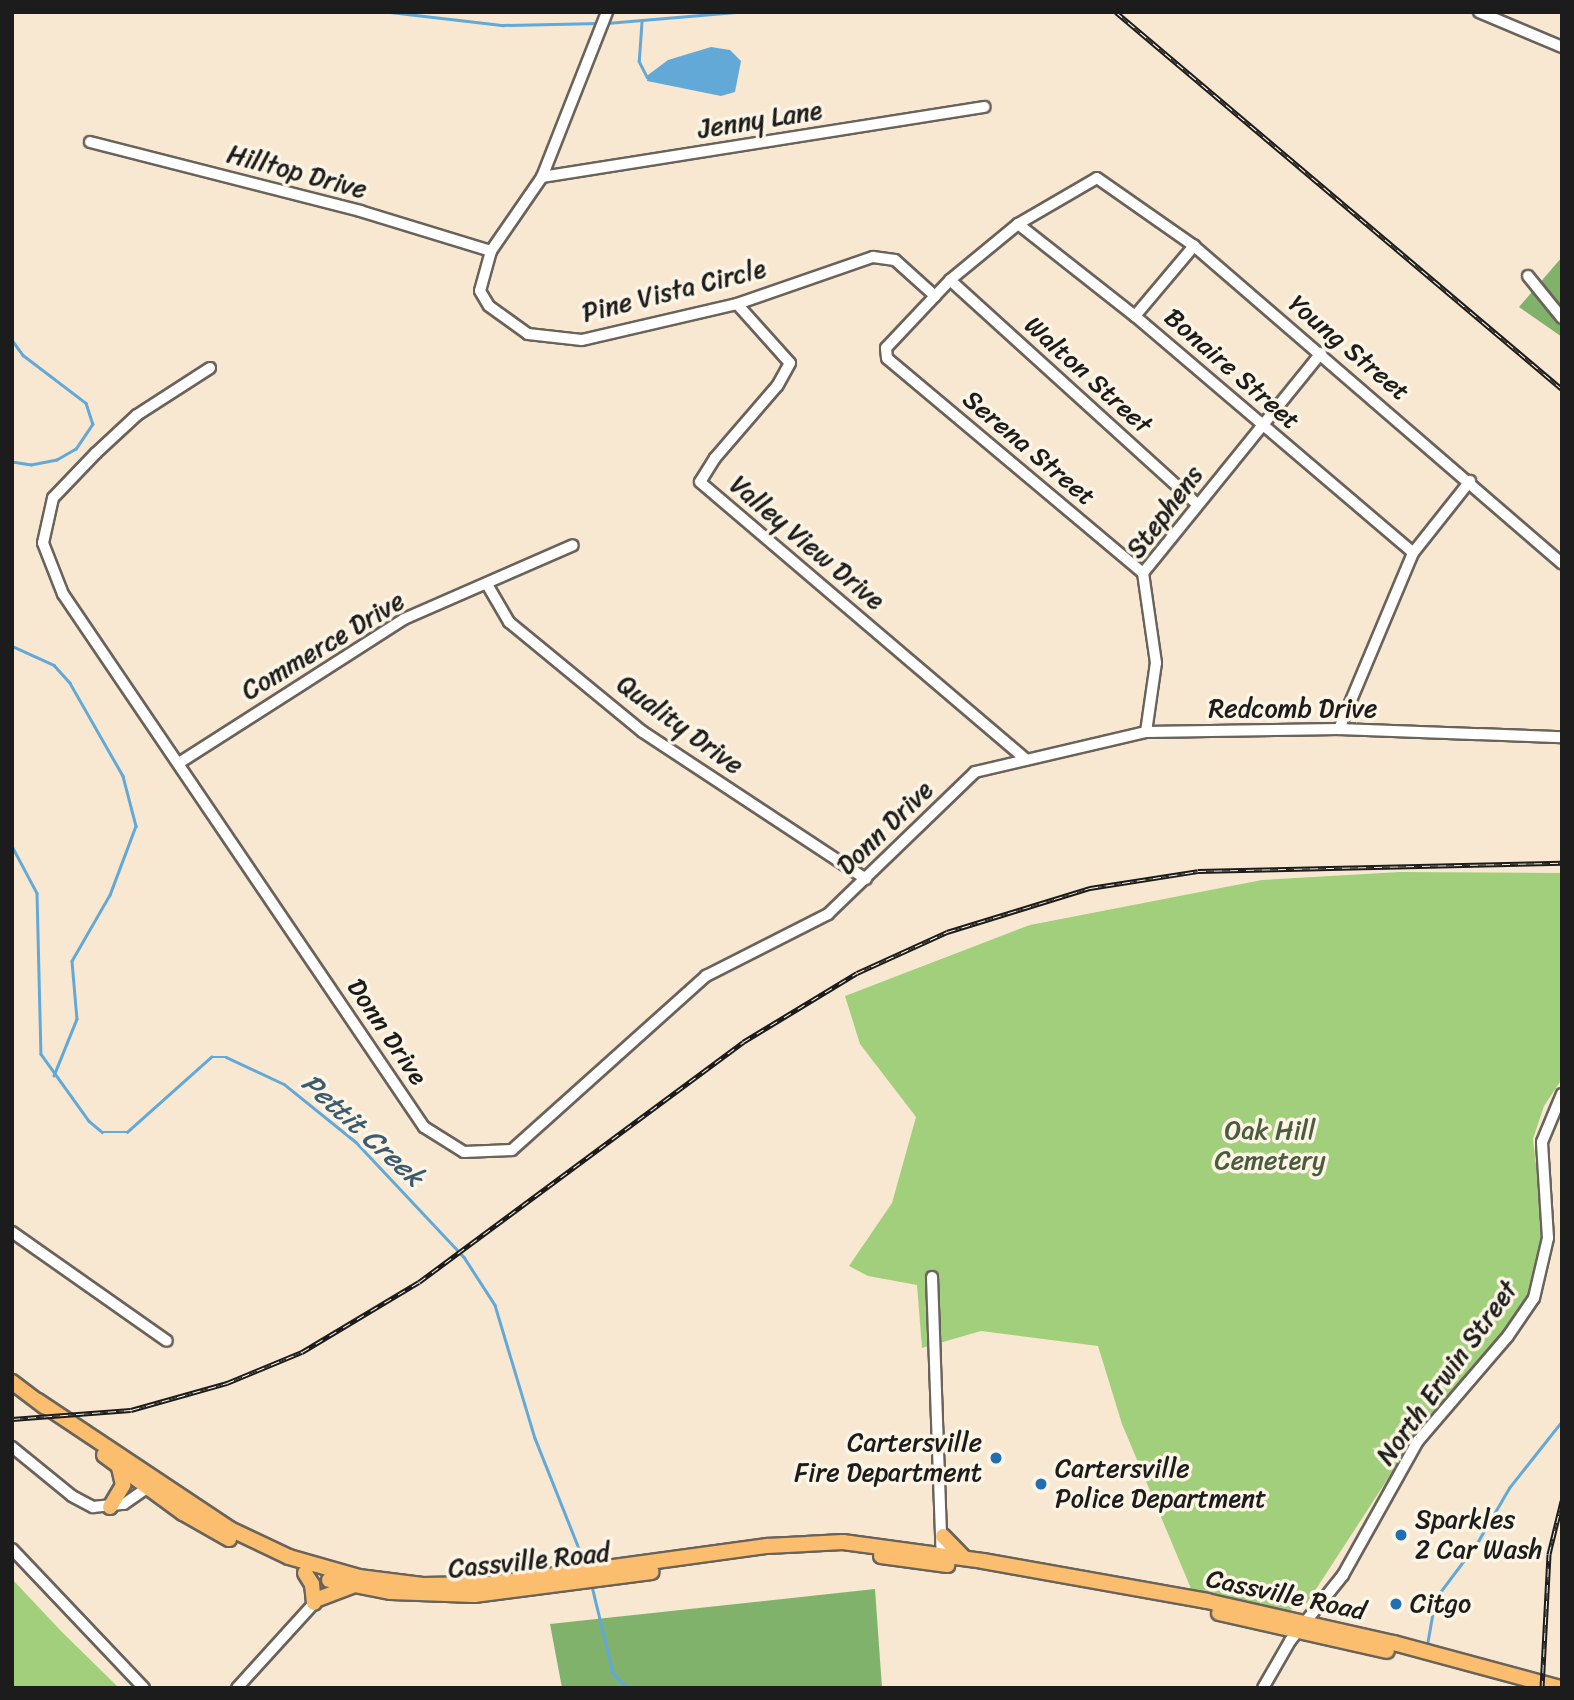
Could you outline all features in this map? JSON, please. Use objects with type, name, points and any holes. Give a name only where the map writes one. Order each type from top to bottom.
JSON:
[{"type":"main road","name":"Cassville Road","points":[[12,1382],[210,1530],[305,1573],[437,1586],[515,1587]]},
{"type":"main road","name":"Cassville Road","points":[[38,1401],[118,1466],[152,1486],[251,1540],[354,1586],[433,1595],[515,1587],[807,1543],[1034,1572]]},
{"type":"main road","points":[[110,1507],[123,1485],[118,1466]]},
{"type":"main road","points":[[943,1536],[964,1558]]},
{"type":"main road","name":"Cassville Road","points":[[942,1559],[964,1558],[1168,1596],[1561,1688]]},
{"type":"main road","points":[[305,1573],[313,1584],[316,1601],[354,1586]]},
{"type":"street","name":"Pine Vista Circle","points":[[607,12],[542,177],[492,251],[480,291],[489,306],[528,334],[582,340],[737,304],[873,257],[895,260],[934,296]]},
{"type":"street","points":[[1479,12],[1562,47]]},
{"type":"street","name":"Jenny Lane","points":[[542,177],[985,107]]},
{"type":"street","name":"Hilltop Drive","points":[[90,142],[360,211],[492,251]]},
{"type":"street","name":"Young Street","points":[[1018,225],[1097,178],[1194,246],[1562,564]]},
{"type":"street","points":[[934,296],[1018,225]]},
{"type":"street","name":"Bonaire Street","points":[[1018,225],[1135,316],[1413,552]]},
{"type":"street","points":[[1135,316],[1194,246]]},
{"type":"street","points":[[1528,276],[1562,318]]},
{"type":"street","name":"Walton Street","points":[[950,280],[1197,504]]},
{"type":"street","name":"Serena Street","points":[[934,296],[886,348],[887,358],[1143,573]]},
{"type":"street","name":"Valley View Drive","points":[[737,304],[790,363],[777,386],[715,458],[700,482],[1026,759]]},
{"type":"street","name":"Stephens","points":[[1146,732],[1156,663],[1143,573],[1321,353]]},
{"type":"street","name":"Donn Drive","points":[[210,368],[137,415],[53,498],[43,543],[64,594],[424,1127],[464,1152],[512,1150],[706,976],[828,914],[975,772],[1026,759]]},
{"type":"street","points":[[1339,729],[1413,552],[1469,481]]},
{"type":"street","name":"Commerce Drive","points":[[179,763],[404,619],[488,586],[573,545]]},
{"type":"street","name":"Quality Drive","points":[[488,586],[509,622],[643,732],[866,879]]},
{"type":"street","name":"Redcomb Drive","points":[[1026,759],[1146,732],[1339,729],[1562,737]]},
{"type":"street","name":"North Erwin Street","points":[[1264,1688],[1302,1627],[1343,1575],[1424,1434],[1508,1336],[1534,1298],[1548,1238],[1542,1142],[1562,1094]]},
{"type":"street","points":[[12,1232],[167,1341]]},
{"type":"street","points":[[932,1277],[942,1559]]},
{"type":"street","points":[[12,1447],[76,1499],[110,1507],[152,1486]]},
{"type":"street","points":[[12,1549],[144,1688]]},
{"type":"street","points":[[237,1688],[316,1601],[334,1576]]},
{"type":"green space","points":[[1562,257],[1562,337],[1519,307]]},
{"type":"green space","name":"Oak Hill Cemetery","points":[[1400,872],[1562,873],[1562,1079],[1544,1106],[1533,1139],[1543,1224],[1543,1249],[1531,1291],[1512,1324],[1428,1417],[1307,1603],[1288,1611],[1192,1591],[1122,1424],[1098,1346],[981,1331],[922,1348],[917,1285],[868,1276],[849,1266],[892,1203],[916,1117],[860,1044],[845,996],[1030,925],[1262,880]]},
{"type":"green space","points":[[12,1579],[62,1632],[119,1688],[12,1688]]},
{"type":"green space","points":[[875,1589],[882,1688],[562,1688],[550,1624]]},
{"type":"water","points":[[711,47],[730,50],[741,61],[735,92],[721,96],[647,81],[648,75],[668,60]]},
{"type":"waterway","points":[[390,12],[503,25],[600,23]]},
{"type":"waterway","points":[[607,23],[736,12]]},
{"type":"waterway","points":[[642,22],[639,61],[647,77]]},
{"type":"waterway","points":[[12,340],[23,355],[86,403],[93,424],[76,449],[57,460],[31,465],[12,462]]},
{"type":"waterway","name":"Pettit Creek","points":[[12,646],[54,665],[70,683],[123,776],[136,826],[110,895],[72,961],[77,1019],[54,1076]]},
{"type":"waterway","name":"Pettit Creek","points":[[12,846],[37,893],[41,1054],[89,1121],[102,1132],[127,1132],[211,1057],[226,1057],[284,1084],[356,1142],[464,1257],[495,1305],[535,1438],[586,1566]]},
{"type":"waterway","points":[[1427,1645],[1435,1599],[1477,1543],[1509,1488],[1562,1421]]},
{"type":"waterway","name":"Pettit Creek","points":[[592,1586],[613,1673],[628,1688]]},
{"type":"railway","points":[[1116,12],[1562,389]]},
{"type":"railway","points":[[12,1419],[131,1410],[227,1383],[302,1352],[419,1282],[743,1042],[857,973],[947,932],[1090,888],[1198,871],[1562,863]]},
{"type":"railway","points":[[1542,1688],[1549,1554],[1562,1501]]},
{"type":"place","name":"Cartersville Fire Department","points":[[996,1458]]},
{"type":"place","name":"Cartersville Police Department","points":[[1041,1484]]},
{"type":"place","name":"Sparkles 2 Car Wash","points":[[1401,1535]]},
{"type":"place","name":"Citgo","points":[[1396,1604]]}]
